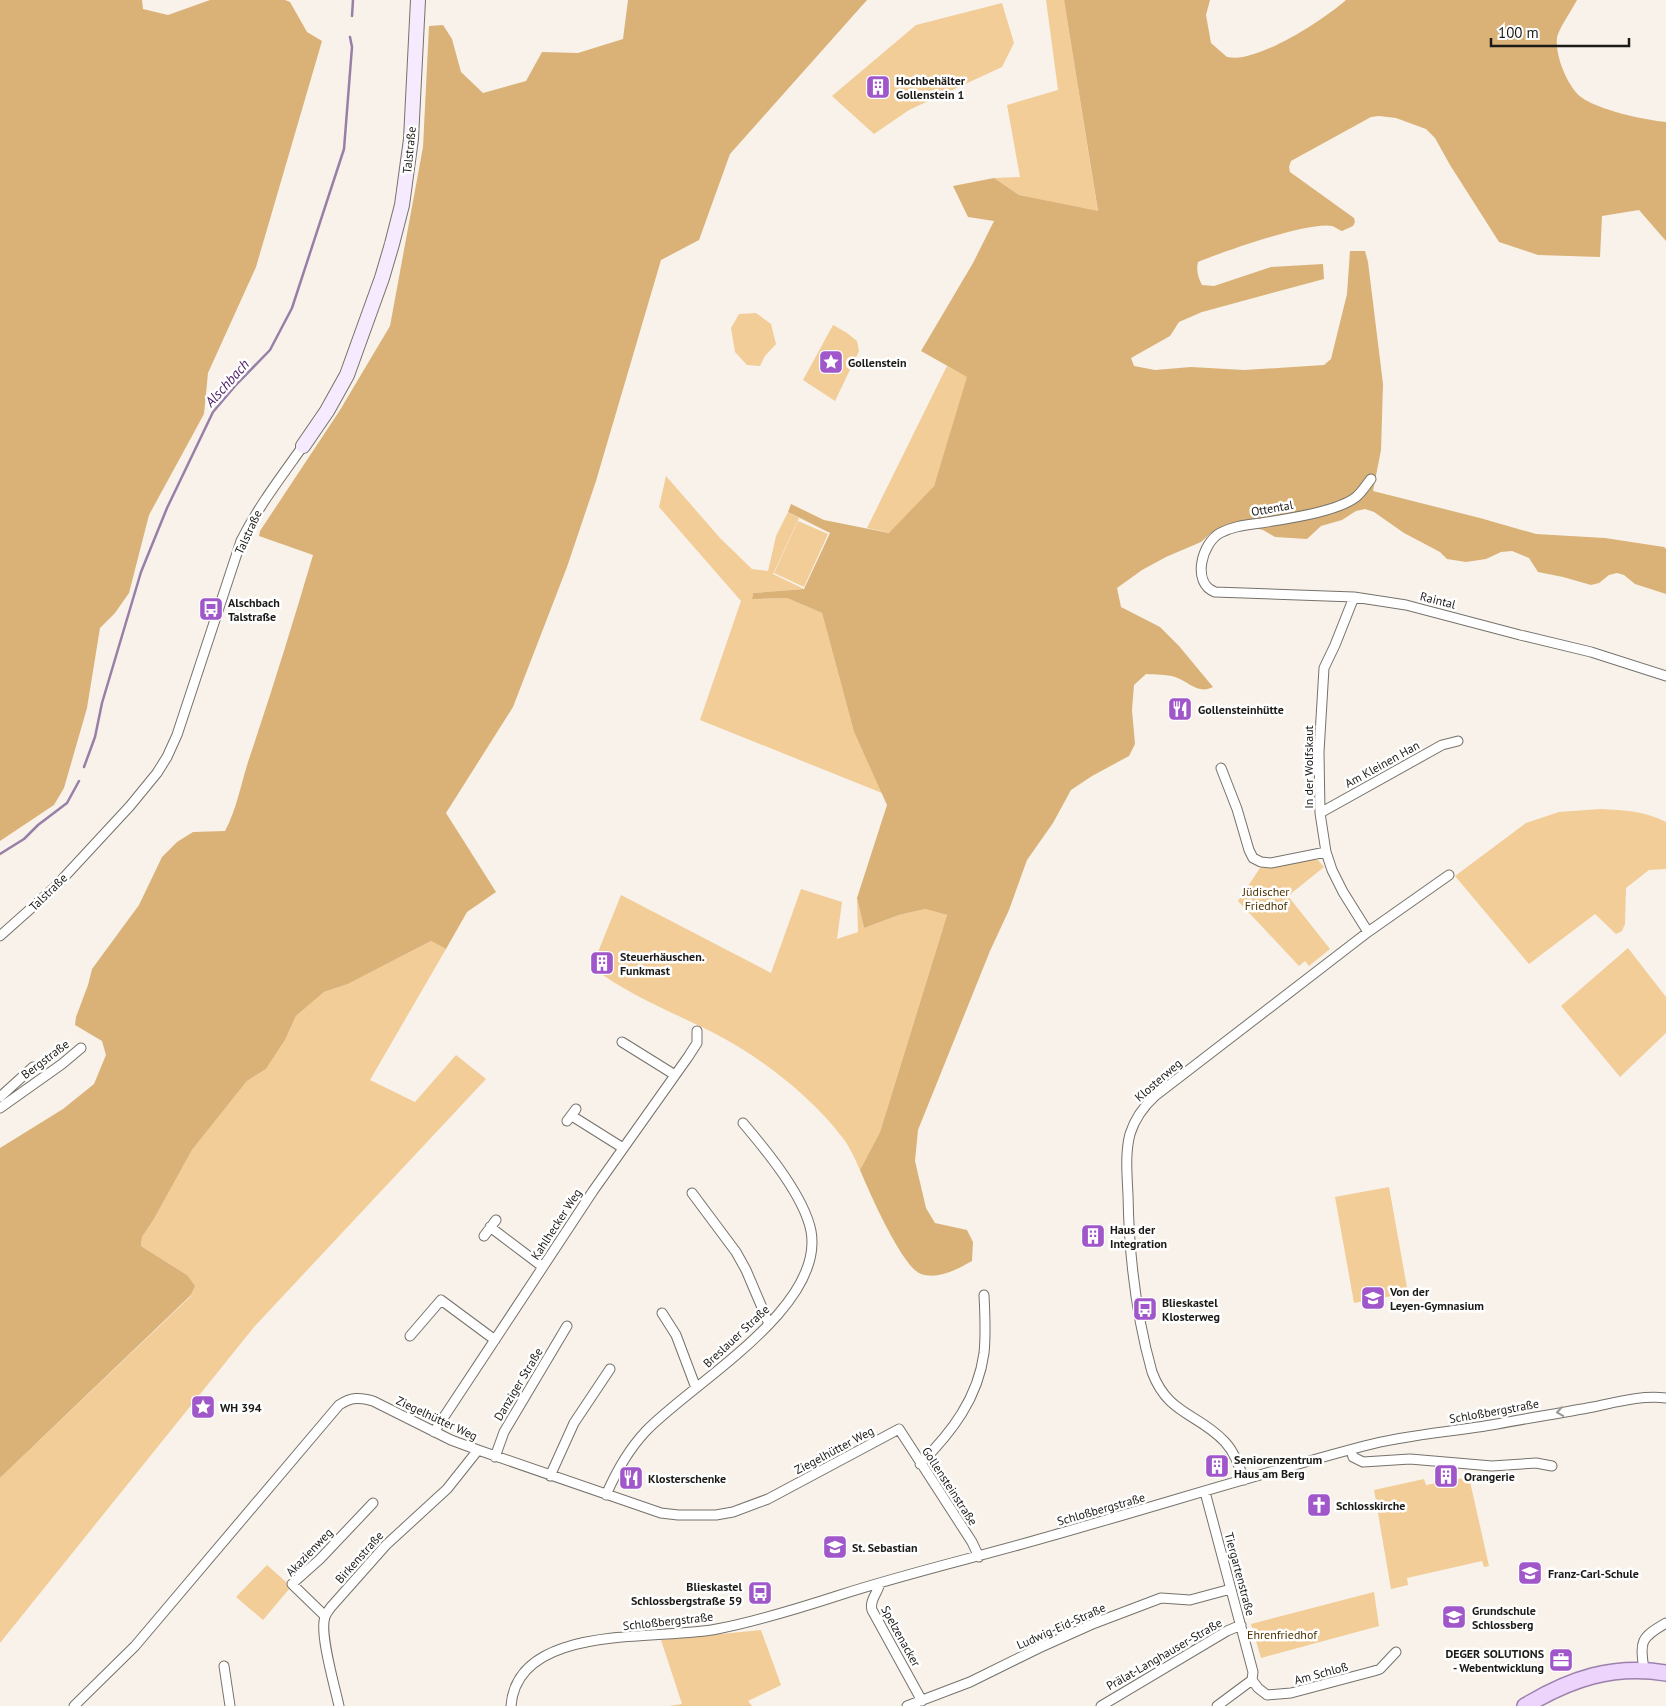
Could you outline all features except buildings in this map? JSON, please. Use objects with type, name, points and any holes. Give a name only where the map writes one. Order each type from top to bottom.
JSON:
[{"type":"main road","points":[[1525,1706],[1564,1685],[1589,1676],[1644,1670],[1666,1673]]},
{"type":"street","name":"Talstraße","points":[[0,936],[60,882],[134,801],[162,765],[177,735],[241,541],[260,506],[328,411],[339,391],[356,352],[382,278],[392,244],[406,180],[415,86],[418,0]]},
{"type":"street","name":"Ottental","points":[[1202,580],[1202,564],[1206,549],[1211,540],[1218,534],[1229,528],[1283,520],[1343,504],[1355,498],[1371,479]]},
{"type":"street","name":"Raintal","points":[[1202,580],[1209,590],[1216,592],[1354,597],[1406,605],[1591,652],[1666,676]]},
{"type":"street","name":"In der Wolfskaut","points":[[1354,597],[1324,668],[1319,752],[1320,813],[1326,852],[1343,892],[1368,932]]},
{"type":"street","name":"Am Kleinen Han","points":[[1320,813],[1442,745],[1458,741]]},
{"type":"street","points":[[1221,768],[1253,858],[1261,862],[1271,863],[1326,852]]},
{"type":"street","name":"Klosterweg","points":[[1244,1480],[1232,1451],[1224,1440],[1166,1398],[1157,1385],[1152,1372],[1136,1292],[1130,1248],[1128,1146],[1136,1118],[1143,1107],[1154,1096],[1368,932],[1449,875]]},
{"type":"street","name":"Kahlhecker Weg","points":[[434,1432],[623,1148],[697,1043],[697,1031]]},
{"type":"street","points":[[622,1042],[675,1076]]},
{"type":"street","name":"Bergstraße","points":[[0,1108],[62,1064],[81,1048]]},
{"type":"street","name":"Bergstraße","points":[[0,1097],[33,1067]]},
{"type":"street","points":[[572,1115],[623,1148]]},
{"type":"street","name":"Breslauer Straße","points":[[606,1495],[616,1473],[645,1432],[670,1408],[696,1388],[769,1324],[791,1297],[810,1259],[811,1233],[805,1212],[774,1163],[743,1123]]},
{"type":"street","points":[[692,1193],[736,1252],[746,1270],[769,1324]]},
{"type":"street","points":[[484,1236],[493,1224],[543,1267]]},
{"type":"street","points":[[920,1464],[948,1434],[962,1414],[978,1382],[984,1352],[984,1295]]},
{"type":"street","points":[[410,1336],[440,1300],[495,1340]]},
{"type":"street","points":[[662,1312],[676,1335],[696,1388]]},
{"type":"street","name":"Danziger Straße","points":[[495,1457],[504,1432],[568,1326]]},
{"type":"street","points":[[550,1476],[574,1423],[610,1369]]},
{"type":"street","name":"Ziegelhütter Weg","points":[[74,1706],[135,1646],[346,1400],[358,1398],[372,1402],[434,1432],[495,1457],[644,1508],[678,1515],[700,1516],[733,1512],[768,1499],[899,1429]]},
{"type":"street","name":"Schloßbergstraße","points":[[511,1706],[516,1684],[524,1671],[545,1655],[558,1649],[595,1640],[691,1634],[715,1630],[979,1557],[1366,1445],[1638,1398],[1666,1398]]},
{"type":"street","name":"Gollensteinstraße","points":[[899,1429],[972,1542],[979,1557]]},
{"type":"street","name":"Birkenstraße","points":[[325,1616],[386,1545],[447,1489],[478,1450]]},
{"type":"street","points":[[1351,1450],[1354,1457],[1363,1462],[1410,1459],[1492,1466],[1536,1463],[1552,1466]]},
{"type":"street","name":"Tiergartenstraße","points":[[1205,1492],[1253,1672],[1252,1680]]},
{"type":"street","name":"Akazienweg","points":[[325,1616],[292,1584],[320,1559],[373,1504]]},
{"type":"street","name":"Spelzenacker","points":[[880,1583],[878,1591],[871,1602],[872,1610],[922,1701]]},
{"type":"street","name":"Ludwig-Eid-Straße","points":[[907,1706],[970,1682],[1039,1648],[1161,1598],[1190,1600],[1231,1589]]},
{"type":"street","points":[[325,1616],[323,1626],[325,1644],[339,1706]]},
{"type":"street","points":[[1644,1670],[1641,1645],[1648,1634],[1666,1623]]},
{"type":"street","name":"Prälat-Langhauser-Straße","points":[[1101,1706],[1227,1630],[1241,1625]]},
{"type":"street","name":"Am Schloß","points":[[1252,1680],[1267,1696],[1291,1693],[1374,1671],[1380,1668],[1396,1652]]},
{"type":"street","points":[[224,1666],[230,1706]]},
{"type":"street","points":[[1217,1706],[1252,1680]]},
{"type":"green space","points":[[1046,0],[1064,0],[1098,212],[1019,195],[994,178],[1020,177],[1007,105],[1058,90]]},
{"type":"green space","points":[[1002,3],[1014,43],[1002,67],[909,110],[874,134],[832,96],[916,25]]},
{"type":"green space","points":[[756,313],[771,324],[776,344],[765,356],[760,366],[747,365],[735,352],[731,328],[739,314]]},
{"type":"green space","points":[[833,325],[857,341],[859,351],[835,401],[803,380]]},
{"type":"green space","points":[[947,366],[968,377],[934,486],[890,533],[867,528]]},
{"type":"green space","points":[[666,476],[720,538],[752,569],[768,571],[776,536],[788,512],[799,518],[773,574],[804,589],[753,593],[752,599],[787,598],[822,613],[854,732],[882,793],[700,720],[741,601],[659,507]]},
{"type":"green space","points":[[798,521],[828,534],[804,587],[774,573]]},
{"type":"green space","points":[[1600,809],[1650,815],[1666,822],[1666,869],[1649,870],[1626,888],[1625,924],[1622,931],[1616,934],[1595,914],[1529,964],[1455,876],[1526,823],[1559,812]]},
{"type":"green space","name":"Jüdischer Friedhof","points":[[1318,860],[1324,867],[1288,896],[1330,949],[1309,966],[1305,961],[1299,966],[1238,901],[1260,868]]},
{"type":"green space","points":[[801,889],[842,902],[837,939],[858,932],[857,898],[864,928],[899,915],[925,909],[947,915],[880,1132],[860,1170],[842,1137],[829,1121],[783,1078],[730,1042],[635,995],[592,967],[621,895],[771,973]]},
{"type":"green space","points":[[431,941],[446,949],[370,1080],[415,1102],[456,1055],[486,1079],[254,1327],[0,1643],[0,1478],[191,1296],[187,1275],[141,1246],[142,1237],[192,1150],[247,1081],[266,1069],[285,1040],[296,1016],[324,992],[348,984]]},
{"type":"green space","points":[[1628,948],[1666,997],[1666,1033],[1620,1077],[1561,1006]]},
{"type":"green space","points":[[1389,1187],[1408,1293],[1354,1303],[1335,1197]]},
{"type":"green space","points":[[1469,1477],[1489,1566],[1484,1567],[1482,1561],[1407,1578],[1408,1585],[1391,1589],[1374,1490],[1424,1479],[1426,1485]]},
{"type":"green space","points":[[267,1565],[290,1588],[263,1620],[236,1597]]},
{"type":"green space","name":"Ehrenfriedhof","points":[[1374,1592],[1379,1626],[1261,1658],[1251,1624]]},
{"type":"green space","points":[[761,1630],[781,1685],[748,1701],[752,1706],[669,1706],[682,1704],[661,1640]]},
{"type":"shaded area","points":[[0,0],[142,0],[143,9],[168,15],[210,0],[285,0],[290,2],[307,32],[322,41],[256,267],[208,373],[204,414],[149,515],[129,593],[115,613],[100,628],[87,708],[64,788],[54,805],[0,841]]},
{"type":"shaded area","points":[[628,0],[867,0],[730,154],[699,240],[661,260],[596,481],[567,567],[513,707],[446,813],[496,892],[467,912],[446,949],[431,941],[348,984],[324,992],[296,1016],[285,1040],[266,1069],[247,1081],[192,1150],[142,1237],[141,1246],[187,1275],[195,1286],[190,1296],[0,1478],[0,1148],[63,1109],[94,1084],[106,1055],[102,1041],[75,1025],[92,969],[139,905],[162,857],[177,842],[193,832],[225,831],[233,814],[313,555],[259,536],[260,531],[340,410],[390,326],[423,147],[429,26],[443,25],[452,39],[461,72],[483,93],[526,81],[542,52],[578,53],[623,39]]},
{"type":"shaded area","points":[[1064,0],[1210,0],[1206,15],[1211,43],[1227,57],[1235,58],[1255,54],[1283,42],[1311,26],[1346,0],[1577,0],[1557,38],[1560,61],[1571,86],[1581,97],[1598,106],[1634,117],[1666,122],[1666,241],[1639,210],[1602,216],[1600,257],[1538,255],[1499,242],[1435,138],[1426,129],[1396,118],[1371,117],[1291,161],[1289,167],[1290,172],[1354,218],[1353,226],[1342,231],[1332,226],[1305,228],[1245,245],[1198,262],[1197,265],[1202,285],[1214,286],[1271,267],[1323,264],[1324,279],[1202,312],[1179,322],[1170,336],[1131,358],[1134,366],[1155,370],[1191,367],[1244,370],[1324,365],[1331,359],[1347,294],[1350,251],[1365,251],[1383,384],[1381,450],[1373,491],[1536,534],[1605,538],[1664,547],[1666,549],[1666,594],[1635,584],[1624,575],[1617,573],[1609,575],[1599,583],[1591,585],[1538,572],[1529,558],[1512,551],[1501,552],[1486,559],[1466,562],[1447,559],[1440,552],[1404,533],[1374,512],[1365,509],[1356,511],[1342,520],[1321,526],[1307,539],[1275,537],[1263,530],[1240,524],[1220,529],[1211,533],[1201,542],[1142,570],[1117,588],[1121,607],[1160,627],[1179,646],[1213,687],[1203,689],[1172,676],[1146,674],[1134,685],[1132,710],[1135,744],[1129,756],[1071,790],[1053,823],[1027,860],[1009,910],[990,951],[918,1130],[915,1161],[926,1208],[935,1223],[967,1230],[973,1242],[972,1261],[948,1273],[934,1276],[921,1274],[905,1258],[887,1227],[860,1170],[880,1132],[947,915],[925,909],[899,915],[864,928],[857,898],[887,805],[854,732],[822,613],[787,598],[752,599],[753,593],[804,589],[830,533],[788,512],[791,504],[824,520],[889,533],[934,486],[967,377],[921,351],[973,263],[994,221],[968,217],[953,186],[994,178],[1019,195],[1098,211]]},
{"type":"waterway","name":"Alschbach","points":[[352,16],[353,0]]},
{"type":"waterway","name":"Alschbach","points":[[84,767],[95,737],[102,703],[141,572],[167,508],[213,412],[270,350],[292,308],[344,149],[352,47],[350,37]]},
{"type":"waterway","name":"Alschbach","points":[[0,854],[24,839],[38,825],[67,803],[79,781]]},
{"type":"place","name":"Hochbehälter Gollenstein 1","points":[[878,87]]},
{"type":"place","name":"Gollenstein","points":[[831,362]]},
{"type":"place","name":"Alschbach Talstraße","points":[[211,609]]},
{"type":"place","name":"Gollensteinhütte","points":[[1180,709]]},
{"type":"place","name":"Steuerhäuschen. Funkmast","points":[[602,963]]},
{"type":"place","name":"Haus der Integration","points":[[1093,1236]]},
{"type":"place","name":"Von der Leyen-Gymnasium","points":[[1373,1298]]},
{"type":"place","name":"Blieskastel Klosterweg","points":[[1145,1309]]},
{"type":"place","name":"WH 394","points":[[203,1407]]},
{"type":"place","name":"Seniorenzentrum Haus am Berg","points":[[1217,1466]]},
{"type":"place","name":"Orangerie","points":[[1446,1476]]},
{"type":"place","name":"Klosterschenke","points":[[631,1478]]},
{"type":"place","name":"Schlosskirche","points":[[1319,1505]]},
{"type":"place","name":"St. Sebastian","points":[[835,1547]]},
{"type":"place","name":"Franz-Carl-Schule","points":[[1530,1573]]},
{"type":"place","name":"Blieskastel Schlossbergstraße 59","points":[[760,1593]]},
{"type":"place","name":"Grundschule Schlossberg","points":[[1454,1617]]},
{"type":"place","name":"DEGER SOLUTIONS - Webentwicklung","points":[[1561,1660]]}]
